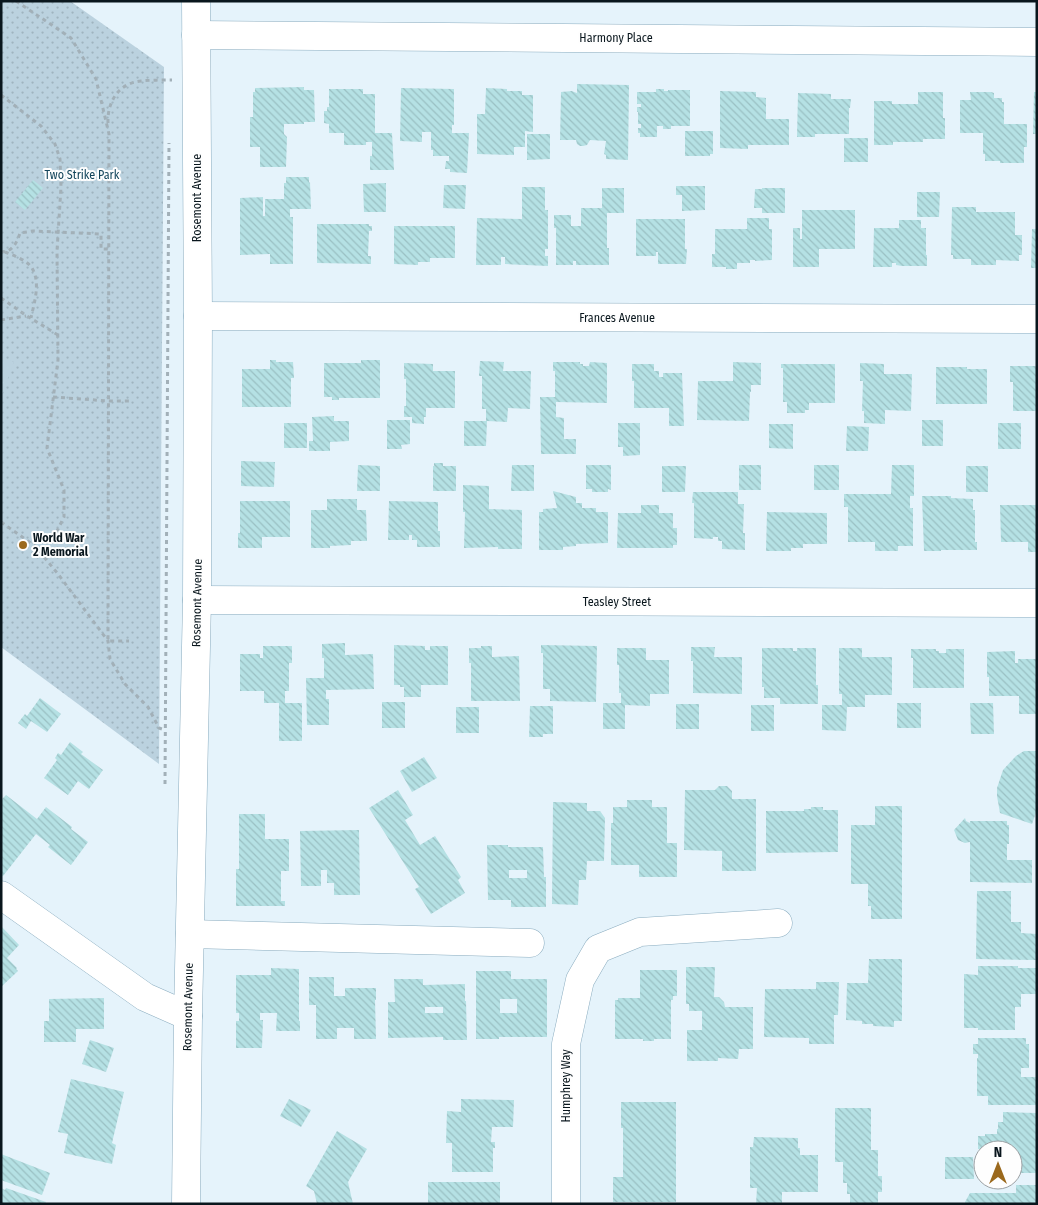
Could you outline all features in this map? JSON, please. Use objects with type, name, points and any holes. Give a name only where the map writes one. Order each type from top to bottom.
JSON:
[{"type":"street","name":"Rosemont Avenue","points":[[186,1204],[197,600],[196,1]]},
{"type":"street","name":"Harmony Place","points":[[196,35],[1037,42]]},
{"type":"street","name":"Frances Avenue","points":[[198,316],[1037,319]]},
{"type":"street","name":"Teasley Street","points":[[197,600],[1037,603]]},
{"type":"street","points":[[1,895],[145,996],[188,1016]]},
{"type":"street","name":"Humphrey Way","points":[[566,1204],[566,1044],[580,980],[598,949],[640,932],[778,923]]},
{"type":"street","points":[[190,934],[530,943]]},
{"type":"path","points":[[16,1],[71,38],[96,80],[109,134]]},
{"type":"path","points":[[169,72],[169,89]]},
{"type":"path","points":[[159,728],[148,707],[125,684],[115,667],[110,658],[108,640],[108,115],[109,106],[114,97],[126,86],[139,81],[196,80]]},
{"type":"path","points":[[1,95],[41,126],[55,144],[60,159],[61,187],[57,251],[58,360],[47,448],[64,490],[64,517],[56,533],[39,551]]},
{"type":"path","points":[[164,784],[169,136]]},
{"type":"path","points":[[3,252],[6,252],[16,244],[20,233],[33,231],[101,234],[101,249],[109,249]]},
{"type":"path","points":[[3,252],[17,257],[31,267],[36,292],[31,318]]},
{"type":"path","points":[[1,298],[58,335]]},
{"type":"path","points":[[1,320],[27,316]]},
{"type":"path","points":[[53,397],[131,401]]},
{"type":"path","points":[[1,522],[35,546],[108,640]]},
{"type":"path","points":[[108,640],[129,641]]},
{"type":"green space","name":"Two Strike Park","points":[[1,1],[70,1],[164,67],[159,764],[1,647]]},
{"type":"green space","points":[[1,357],[14,362],[1,397]]},
{"type":"building","points":[[577,84],[629,85],[628,160],[606,159],[604,154],[606,141],[590,140],[587,145],[580,146],[576,140],[560,140],[561,92],[572,91],[577,93]]},
{"type":"building","points":[[304,87],[304,90],[314,90],[315,122],[284,124],[284,134],[287,137],[286,167],[260,167],[260,147],[250,147],[250,117],[253,117],[253,92],[255,92],[255,88]]},
{"type":"building","points":[[401,88],[454,89],[454,125],[452,125],[452,133],[469,133],[467,173],[450,172],[450,169],[445,169],[449,156],[433,156],[431,132],[422,132],[422,142],[400,141]]},
{"type":"building","points":[[486,88],[522,91],[522,95],[533,95],[533,132],[525,131],[525,147],[514,147],[514,155],[477,154],[477,114],[485,114]]},
{"type":"building","points":[[329,89],[363,89],[363,94],[375,94],[375,133],[392,133],[394,170],[370,170],[372,142],[366,142],[366,145],[344,145],[344,133],[329,133],[329,124],[324,123],[324,111],[327,111],[327,107],[329,107]]},
{"type":"building","points":[[656,89],[664,89],[664,91],[690,90],[690,126],[671,126],[671,129],[663,129],[663,126],[657,126],[657,137],[640,137],[638,128],[641,128],[641,124],[638,124],[637,107],[641,107],[641,104],[637,104],[637,92],[656,92]]},
{"type":"building","points":[[720,91],[756,92],[756,97],[766,98],[766,119],[789,119],[789,145],[748,145],[748,149],[720,148]]},
{"type":"building","points":[[918,92],[943,92],[945,139],[923,139],[923,142],[893,142],[893,145],[874,145],[874,101],[892,101],[892,104],[918,104]]},
{"type":"building","points":[[970,92],[991,92],[994,93],[994,98],[1002,98],[1002,102],[1004,102],[1004,124],[1027,124],[1027,147],[1024,147],[1024,163],[985,161],[983,133],[960,133],[960,100],[971,100]]},
{"type":"building","points":[[1034,92],[1037,92],[1037,134],[1033,134]]},
{"type":"building","points":[[798,93],[831,94],[831,99],[851,99],[849,134],[815,134],[815,137],[797,137]]},
{"type":"building","points":[[685,131],[713,131],[713,154],[710,154],[710,156],[685,156]]},
{"type":"building","points":[[527,134],[550,134],[550,159],[527,160]]},
{"type":"building","points":[[844,138],[868,138],[868,162],[844,162]]},
{"type":"building","points":[[286,177],[309,177],[310,182],[311,209],[290,209],[290,217],[293,217],[293,264],[270,264],[270,254],[240,255],[240,198],[263,197],[263,216],[265,216],[265,199],[284,199]]},
{"type":"building","points":[[33,180],[43,188],[25,210],[15,202]]},
{"type":"building","points":[[386,183],[386,212],[364,212],[363,184]]},
{"type":"building","points":[[444,185],[466,185],[465,209],[443,208]]},
{"type":"building","points":[[676,186],[705,186],[705,210],[682,211],[682,195],[676,195]]},
{"type":"building","points":[[522,187],[545,187],[545,210],[548,210],[548,249],[545,249],[545,256],[548,256],[548,266],[505,264],[505,257],[501,257],[501,265],[476,265],[477,218],[522,219]]},
{"type":"building","points":[[602,188],[624,188],[624,213],[607,213],[609,265],[576,265],[576,261],[573,261],[573,265],[556,265],[554,215],[571,215],[571,226],[581,226],[581,208],[602,208]]},
{"type":"building","points":[[785,188],[785,213],[762,213],[762,208],[754,208],[755,189]]},
{"type":"building","points":[[917,192],[940,192],[939,217],[917,217]]},
{"type":"building","points":[[952,207],[976,207],[976,212],[1015,212],[1015,235],[1022,235],[1022,255],[1019,255],[1019,261],[996,260],[996,265],[971,265],[971,259],[953,259],[953,255],[951,255]]},
{"type":"building","points":[[802,210],[855,210],[855,249],[819,249],[819,267],[793,267],[793,228],[800,228],[800,239],[802,239]]},
{"type":"building","points":[[747,218],[769,218],[769,229],[772,229],[772,260],[750,260],[750,263],[737,263],[737,269],[712,267],[712,254],[715,254],[715,229],[747,229]]},
{"type":"building","points":[[636,219],[685,219],[686,264],[658,264],[658,252],[656,252],[656,256],[636,256]]},
{"type":"building","points":[[899,220],[921,220],[921,228],[926,228],[927,266],[902,266],[892,263],[892,267],[873,267],[874,228],[899,228]]},
{"type":"building","points":[[317,224],[369,224],[369,226],[372,226],[372,231],[369,231],[368,256],[371,256],[371,264],[317,263]]},
{"type":"building","points":[[394,226],[455,226],[455,258],[430,258],[430,262],[418,262],[418,265],[394,264]]},
{"type":"building","points":[[1032,229],[1037,229],[1037,268],[1031,268]]},
{"type":"building","points":[[270,360],[293,362],[294,378],[291,378],[291,407],[242,407],[242,369],[270,369]]},
{"type":"building","points":[[361,360],[380,360],[380,398],[339,398],[339,400],[332,400],[332,397],[324,397],[324,363],[361,363]]},
{"type":"building","points":[[480,361],[504,362],[503,371],[531,371],[530,409],[508,408],[507,422],[487,421],[486,446],[464,446],[464,421],[486,421],[486,409],[482,409],[482,376],[479,376]]},
{"type":"building","points":[[553,362],[580,362],[583,366],[589,366],[590,362],[607,363],[607,403],[556,402],[556,417],[564,418],[564,439],[576,439],[576,454],[541,454],[540,397],[555,397]]},
{"type":"building","points":[[733,362],[761,363],[761,385],[751,385],[749,421],[697,420],[698,381],[733,381]]},
{"type":"building","points":[[404,363],[433,364],[433,371],[455,371],[455,408],[426,408],[424,424],[412,423],[412,417],[404,417],[406,379],[404,379]]},
{"type":"building","points":[[860,363],[884,364],[884,374],[912,374],[911,411],[885,410],[885,424],[864,423],[864,411],[862,411],[863,381],[860,381]]},
{"type":"building","points":[[632,364],[654,364],[654,371],[659,371],[659,377],[663,377],[663,373],[682,373],[684,426],[669,426],[669,408],[634,408]]},
{"type":"building","points":[[781,364],[835,364],[835,403],[809,403],[809,410],[805,410],[805,413],[787,413],[787,402],[783,402],[783,368],[781,368]]},
{"type":"building","points":[[1010,366],[1037,366],[1037,411],[1013,411],[1013,382],[1010,382]]},
{"type":"building","points":[[936,367],[987,369],[987,404],[936,404]]},
{"type":"building","points":[[334,416],[334,421],[349,421],[349,441],[330,442],[330,451],[309,451],[309,441],[313,441],[312,417]]},
{"type":"building","points":[[387,420],[410,420],[410,444],[401,445],[402,449],[387,449]]},
{"type":"building","points":[[922,420],[943,420],[943,446],[922,446]]},
{"type":"building","points":[[284,423],[307,423],[307,448],[284,448]]},
{"type":"building","points":[[618,423],[640,423],[640,455],[623,456],[623,447],[618,447]]},
{"type":"building","points":[[998,423],[1021,423],[1021,449],[998,449]]},
{"type":"building","points":[[769,424],[793,424],[793,449],[769,448]]},
{"type":"building","points":[[847,426],[869,427],[868,451],[846,451]]},
{"type":"building","points":[[241,461],[275,462],[274,487],[241,486]]},
{"type":"building","points":[[434,463],[443,463],[443,466],[456,466],[456,491],[433,491]]},
{"type":"building","points":[[358,465],[380,466],[380,491],[357,491]]},
{"type":"building","points":[[512,465],[534,465],[534,491],[511,491]]},
{"type":"building","points":[[586,465],[611,465],[611,490],[608,489],[608,492],[592,492],[592,489],[586,489]]},
{"type":"building","points":[[739,465],[761,465],[761,490],[739,490]]},
{"type":"building","points":[[814,465],[839,465],[839,490],[814,490]]},
{"type":"building","points":[[892,465],[914,465],[914,496],[910,496],[910,508],[913,508],[913,546],[898,546],[898,551],[875,551],[875,542],[848,542],[848,507],[844,507],[844,494],[891,494]]},
{"type":"building","points":[[662,466],[686,466],[685,492],[662,492]]},
{"type":"building","points":[[966,466],[988,466],[988,492],[966,492]]},
{"type":"building","points":[[463,485],[489,486],[489,509],[522,510],[522,549],[498,549],[498,547],[464,548],[465,512],[463,512]]},
{"type":"building","points":[[553,491],[576,497],[576,503],[582,503],[582,508],[596,508],[596,512],[608,512],[608,543],[576,544],[576,546],[563,547],[563,550],[539,550],[539,512],[543,512],[543,509],[557,508]]},
{"type":"building","points":[[693,492],[738,492],[738,504],[744,504],[743,533],[745,533],[745,550],[722,549],[722,541],[718,541],[718,537],[713,537],[713,539],[694,538]]},
{"type":"building","points":[[922,496],[951,496],[951,498],[973,499],[977,550],[924,551]]},
{"type":"building","points":[[327,499],[357,499],[357,510],[366,510],[367,541],[351,541],[351,545],[330,546],[330,548],[311,548],[311,510],[327,510]]},
{"type":"building","points":[[240,501],[290,501],[290,537],[262,537],[262,548],[238,548]]},
{"type":"building","points":[[389,501],[438,502],[440,547],[417,547],[417,540],[412,540],[412,535],[409,535],[409,540],[388,540]]},
{"type":"building","points":[[641,505],[659,505],[659,513],[673,513],[673,528],[677,528],[677,545],[673,545],[673,548],[617,548],[618,513],[641,513]]},
{"type":"building","points":[[1000,505],[1037,505],[1037,552],[1028,552],[1028,542],[1001,542]]},
{"type":"building","points":[[767,512],[827,513],[827,544],[803,544],[803,548],[791,548],[791,551],[766,551]]},
{"type":"building","points":[[345,643],[345,655],[373,654],[374,689],[326,690],[326,699],[329,699],[329,725],[307,725],[306,678],[324,678],[322,644]]},
{"type":"building","points":[[394,645],[425,646],[425,650],[430,650],[430,646],[448,646],[448,685],[421,685],[421,697],[404,697],[404,687],[394,685]]},
{"type":"building","points":[[541,645],[597,646],[596,702],[550,701],[550,689],[543,689],[543,653],[541,653]]},
{"type":"building","points":[[263,646],[292,646],[292,663],[289,663],[289,691],[285,691],[285,703],[302,703],[302,741],[279,741],[279,703],[264,703],[264,691],[240,691],[240,654],[260,654],[260,658],[263,658]]},
{"type":"building","points":[[481,646],[492,646],[492,657],[519,656],[520,701],[471,701],[469,648],[481,648]]},
{"type":"building","points":[[691,647],[715,647],[714,657],[742,657],[742,694],[693,693]]},
{"type":"building","points":[[617,648],[646,648],[646,660],[669,660],[669,694],[650,694],[650,706],[625,705],[625,729],[603,729],[603,703],[621,703]]},
{"type":"building","points":[[762,648],[793,648],[793,651],[797,651],[797,648],[816,648],[818,704],[780,704],[780,698],[764,698],[764,687],[762,687]]},
{"type":"building","points":[[839,648],[862,648],[862,657],[892,657],[892,695],[865,695],[865,707],[847,707],[846,731],[822,730],[822,705],[842,705],[842,694],[839,694]]},
{"type":"building","points":[[911,649],[936,649],[939,653],[946,653],[946,649],[964,649],[964,688],[913,688],[913,658],[911,658]]},
{"type":"building","points":[[1015,651],[1015,663],[1018,663],[1018,659],[1037,659],[1037,714],[1019,714],[1019,696],[989,696],[987,652]]},
{"type":"building","points":[[40,698],[61,714],[47,732],[31,721],[26,729],[18,723],[25,714],[27,716]]},
{"type":"building","points":[[382,702],[405,702],[405,728],[382,728]]},
{"type":"building","points":[[897,703],[921,703],[921,728],[897,728]]},
{"type":"building","points":[[970,703],[993,703],[994,734],[971,734]]},
{"type":"building","points":[[676,704],[699,704],[699,729],[676,729]]},
{"type":"building","points":[[751,705],[774,705],[774,731],[751,731]]},
{"type":"building","points":[[530,706],[553,706],[553,734],[543,734],[543,737],[529,737]]},
{"type":"building","points":[[456,707],[479,707],[479,733],[456,733]]},
{"type":"building","points":[[70,742],[83,752],[81,754],[103,770],[89,789],[78,781],[68,795],[44,778],[57,760],[55,758],[58,753],[61,755]]},
{"type":"building","points":[[1024,751],[1037,751],[1037,810],[1032,824],[1000,813],[997,796],[997,788],[1003,770],[1016,756]]},
{"type":"building","points":[[424,757],[437,778],[412,792],[400,771]]},
{"type":"building","points":[[719,786],[727,786],[732,791],[732,799],[756,799],[756,871],[722,871],[722,851],[684,850],[685,790],[715,790]]},
{"type":"building","points":[[398,790],[413,815],[405,820],[420,845],[435,836],[461,877],[458,880],[465,893],[431,914],[415,889],[419,887],[369,808]]},
{"type":"building","points":[[6,795],[37,819],[46,807],[88,842],[71,865],[48,847],[50,845],[36,834],[3,876],[1,875],[1,800]]},
{"type":"building","points":[[627,800],[652,800],[652,807],[667,807],[667,843],[677,843],[677,877],[639,877],[639,865],[611,865],[613,807],[627,807]]},
{"type":"building","points":[[553,802],[587,803],[587,811],[600,811],[605,818],[604,861],[587,861],[586,880],[579,880],[578,905],[552,904]]},
{"type":"building","points":[[875,806],[902,806],[902,919],[871,919],[871,906],[868,906],[868,884],[851,884],[851,825],[875,825]]},
{"type":"building","points":[[811,807],[823,807],[823,810],[838,810],[838,852],[766,853],[766,811],[804,811],[804,809],[811,809]]},
{"type":"building","points":[[239,814],[265,814],[265,839],[289,839],[289,871],[281,871],[281,901],[285,901],[285,906],[236,906],[236,869],[239,869]]},
{"type":"building","points":[[965,818],[970,823],[970,821],[1007,821],[1007,825],[1009,825],[1009,844],[1007,844],[1007,860],[1032,860],[1032,883],[970,882],[970,842],[965,843],[958,840],[954,830]]},
{"type":"building","points":[[359,830],[360,895],[334,895],[334,883],[327,883],[327,870],[321,870],[321,886],[301,886],[300,831]]},
{"type":"building","points":[[487,845],[543,847],[546,907],[511,907],[511,900],[488,900]],"holes":[[[509,870],[527,870],[527,878],[509,878]]]},
{"type":"building","points":[[977,891],[1011,891],[1011,922],[1021,922],[1021,933],[1037,934],[1037,960],[976,959]]},
{"type":"building","points":[[1,926],[19,945],[7,958],[18,971],[1,987]]},
{"type":"building","points":[[869,959],[902,959],[902,1021],[894,1021],[894,1027],[873,1026],[873,1024],[862,1024],[862,1021],[846,1020],[847,983],[868,983]]},
{"type":"building","points":[[978,966],[1037,968],[1037,994],[1021,994],[1021,1007],[1015,1007],[1015,1030],[964,1028],[964,974],[978,975]]},
{"type":"building","points":[[686,967],[715,967],[714,997],[719,997],[724,1002],[725,1007],[753,1007],[753,1049],[739,1049],[738,1059],[718,1058],[718,1061],[687,1061],[687,1030],[702,1030],[702,1011],[689,1011],[689,1004],[686,1004]]},
{"type":"building","points":[[271,968],[299,969],[300,1031],[276,1031],[277,1013],[260,1013],[260,1020],[263,1020],[262,1048],[236,1048],[236,1021],[239,1021],[239,1013],[236,1013],[236,975],[271,975]]},
{"type":"building","points":[[640,970],[677,970],[677,996],[673,996],[673,1000],[671,1000],[671,1039],[643,1041],[643,1039],[615,1039],[615,1000],[618,1000],[618,998],[640,998]]},
{"type":"building","points":[[476,971],[511,971],[511,979],[547,979],[547,1037],[476,1039]],"holes":[[[500,999],[517,999],[517,1013],[500,1013]]]},
{"type":"building","points":[[309,977],[334,977],[334,996],[345,996],[345,988],[376,988],[376,1039],[354,1039],[354,1028],[337,1028],[337,1039],[316,1039],[316,1005],[309,1005]]},
{"type":"building","points":[[394,979],[423,979],[423,985],[465,984],[467,1040],[443,1040],[443,1037],[388,1038],[388,1002],[395,1002]],"holes":[[[425,1007],[443,1007],[443,1013],[425,1013]]]},
{"type":"building","points":[[816,982],[839,982],[838,1015],[834,1015],[834,1044],[809,1044],[809,1038],[764,1037],[765,989],[816,989]]},
{"type":"building","points":[[104,998],[104,1029],[76,1029],[76,1042],[44,1042],[44,1021],[49,1021],[49,999]]},
{"type":"building","points":[[978,1038],[1026,1038],[1026,1044],[1029,1044],[1029,1068],[1021,1068],[1021,1077],[1037,1077],[1037,1105],[988,1105],[988,1096],[977,1096],[978,1054],[973,1054],[973,1044],[978,1044]]},
{"type":"building","points":[[90,1040],[114,1048],[106,1072],[82,1064]]},
{"type":"building","points":[[71,1079],[124,1092],[112,1143],[116,1145],[112,1164],[64,1153],[68,1134],[58,1132]]},
{"type":"building","points":[[289,1099],[311,1110],[301,1127],[280,1116]]},
{"type":"building","points":[[461,1099],[514,1100],[513,1127],[492,1127],[491,1142],[495,1142],[495,1148],[493,1148],[493,1172],[452,1172],[452,1143],[446,1143],[447,1111],[461,1112]]},
{"type":"building","points":[[621,1102],[676,1102],[676,1202],[613,1202],[613,1177],[623,1177]]},
{"type":"building","points":[[835,1108],[871,1108],[871,1150],[878,1150],[878,1176],[882,1176],[882,1192],[878,1192],[878,1204],[850,1204],[850,1194],[847,1194],[847,1183],[843,1183],[843,1162],[835,1162]]},
{"type":"building","points":[[1003,1112],[1036,1113],[1037,1173],[1023,1173],[1023,1140],[978,1140],[978,1136],[997,1134],[998,1122],[1003,1122]]},
{"type":"building","points":[[337,1131],[367,1149],[348,1182],[353,1204],[317,1204],[314,1191],[306,1186]]},
{"type":"building","points":[[754,1137],[798,1138],[800,1155],[818,1155],[818,1192],[782,1192],[782,1204],[756,1204],[757,1188],[750,1188],[750,1147],[753,1147]]},
{"type":"building","points":[[1,1154],[50,1173],[42,1195],[1,1180]]},
{"type":"building","points":[[945,1157],[973,1157],[973,1179],[945,1179]]},
{"type":"building","points":[[428,1182],[500,1182],[500,1204],[428,1204]]},
{"type":"building","points":[[1023,1185],[1037,1185],[1037,1204],[965,1204],[970,1193],[1016,1193],[1016,1190],[1023,1190]]},
{"type":"building","points":[[1,1188],[46,1202],[45,1204],[1,1204]]},
{"type":"place","name":"World War 2 Memorial","points":[[23,545]]}]
